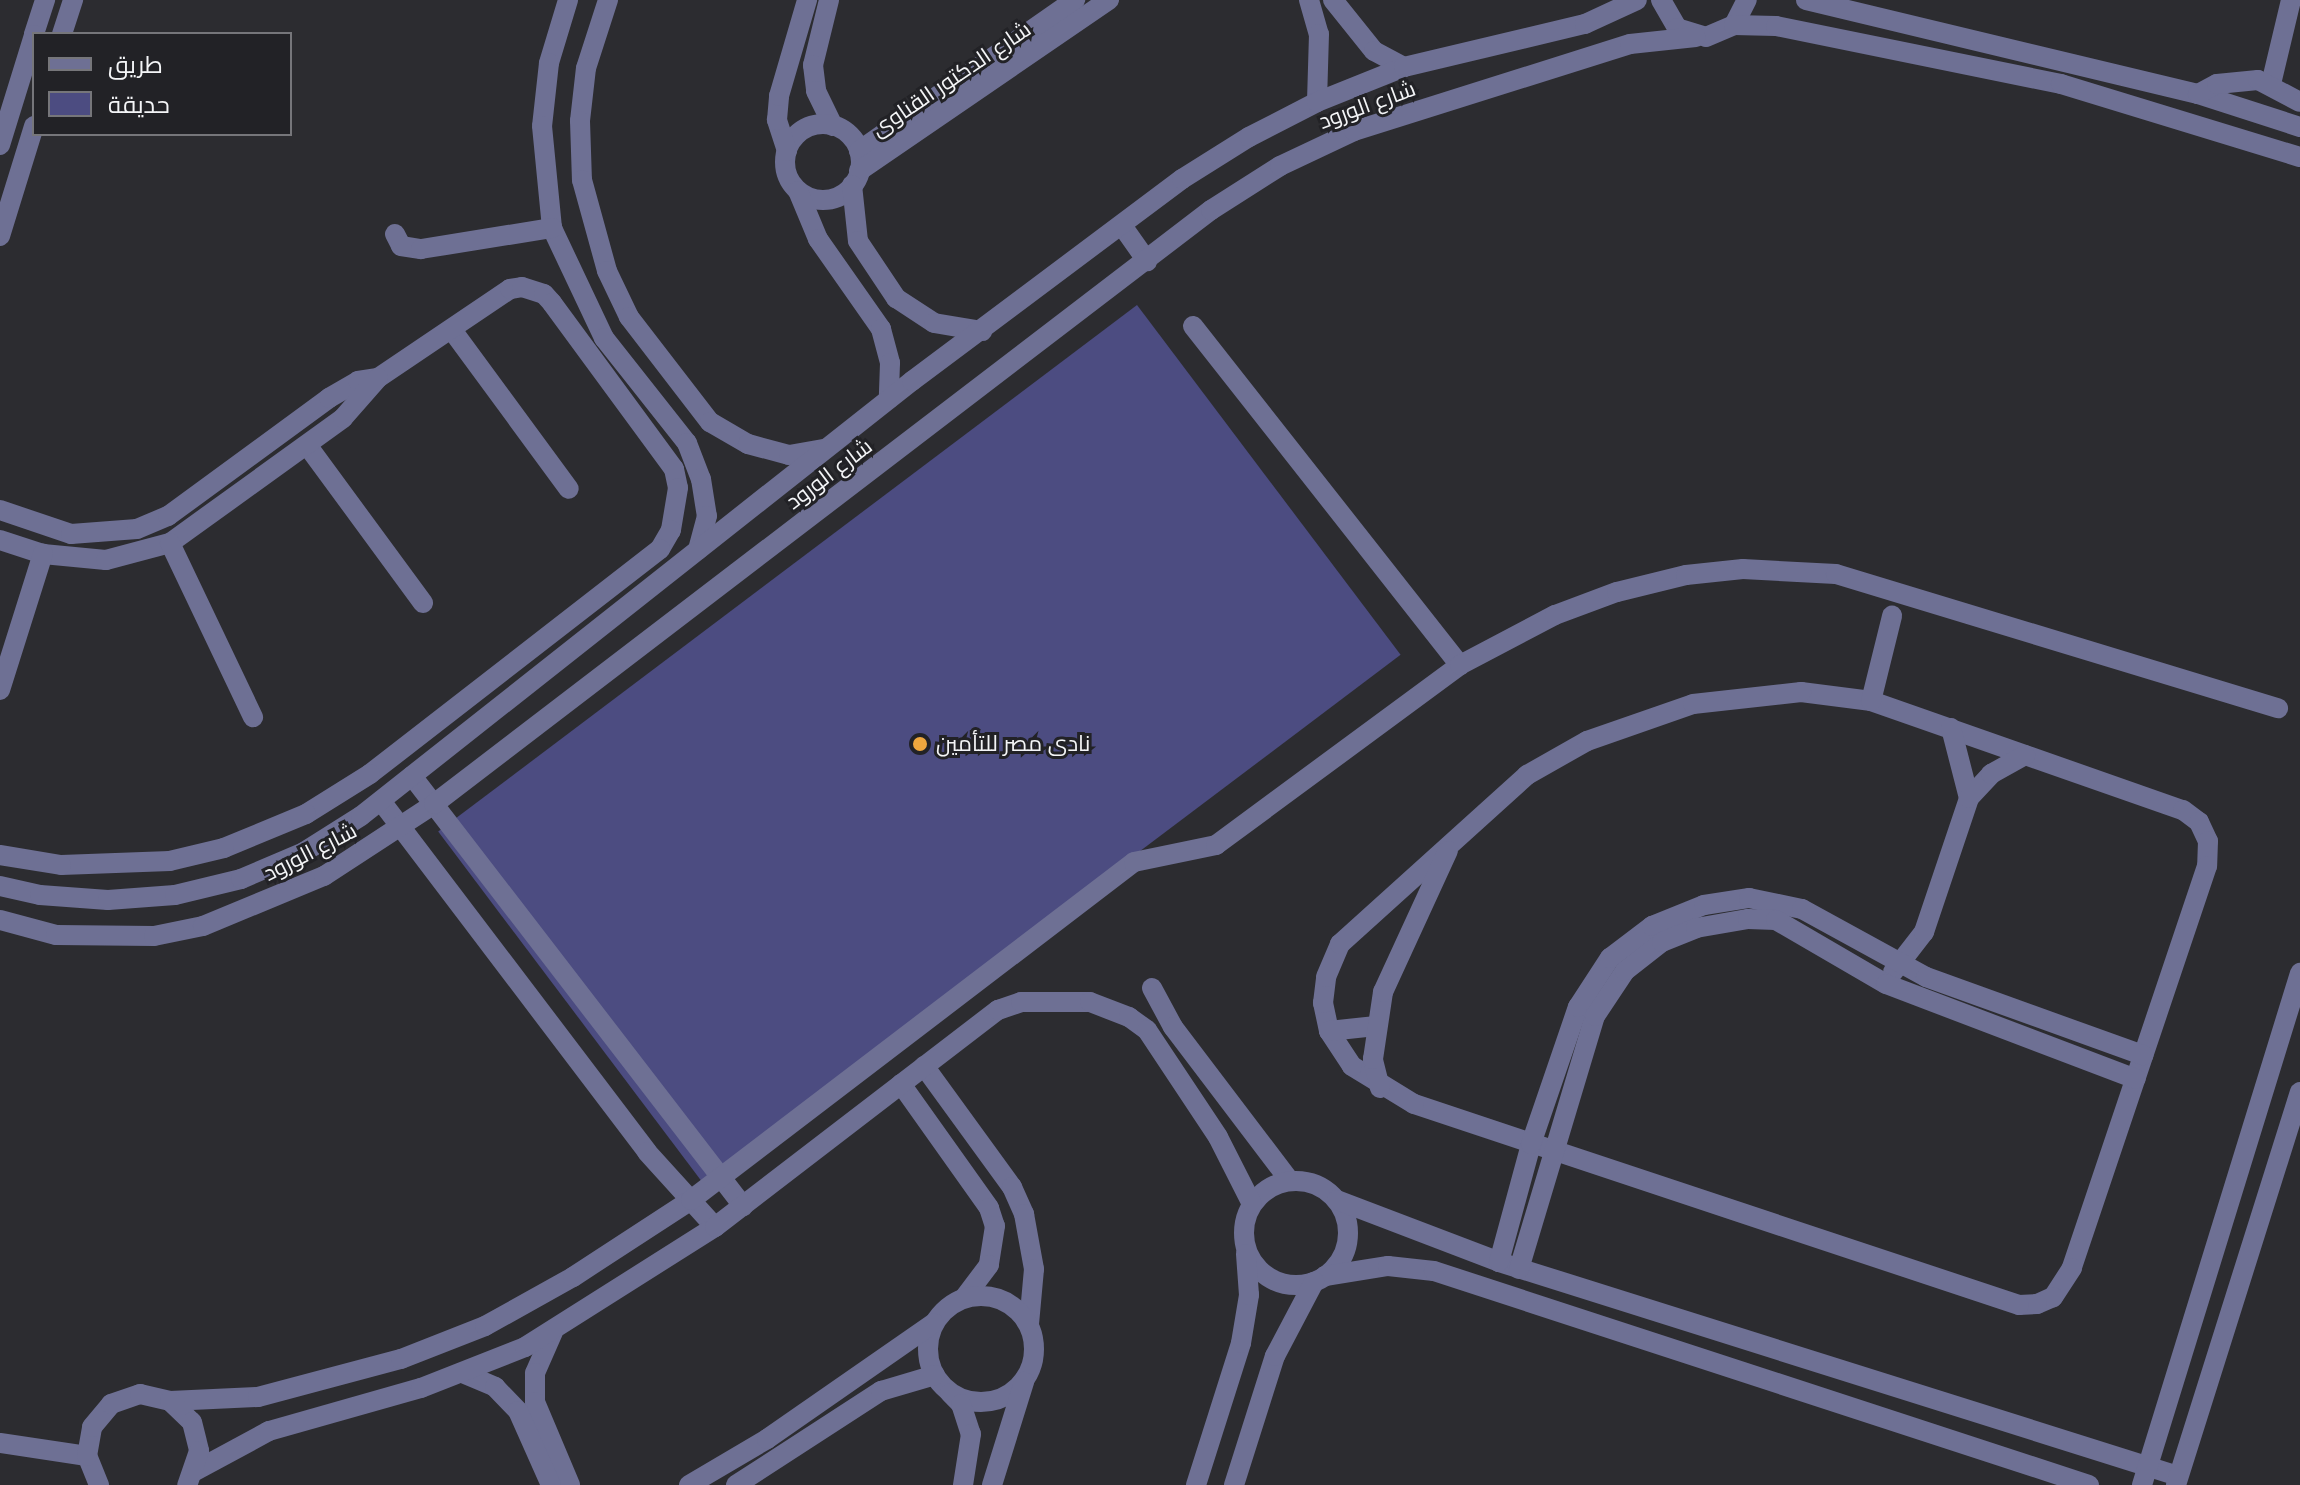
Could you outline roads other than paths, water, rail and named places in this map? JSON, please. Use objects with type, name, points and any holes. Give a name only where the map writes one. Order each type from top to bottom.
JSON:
[{"type":"street","points":[[35,32],[45,0]]},
{"type":"street","points":[[63,32],[73,0]]},
{"type":"street","points":[[568,0],[549,63],[542,126],[552,228],[604,338],[687,443],[701,479],[707,516],[698,550]]},
{"type":"street","points":[[608,0],[586,68],[580,121],[582,180],[607,271],[629,317],[710,422],[748,444],[789,455],[828,448]]},
{"type":"street","points":[[807,0],[779,96],[777,120],[787,151],[787,175],[798,191],[818,239],[881,329],[890,363],[889,399]]},
{"type":"street","points":[[829,0],[813,65],[816,91],[833,126],[849,135],[857,169],[858,241],[896,298],[934,323],[982,331]]},
{"type":"street","name":"شارع الدكتور القناوى","points":[[857,169],[1075,0]]},
{"type":"street","name":"شارع الدكتور القناوى","points":[[857,169],[1109,0]]},
{"type":"street","points":[[1309,0],[1319,34],[1317,102]]},
{"type":"street","points":[[1333,0],[1374,51],[1404,67]]},
{"type":"street","name":"شارع الورود","points":[[0,886],[40,895],[108,900],[175,895],[241,879],[304,852],[381,801],[889,399],[1123,227],[1182,179],[1317,102],[1404,67],[1585,24],[1637,0]]},
{"type":"street","points":[[1661,0],[1670,21],[1696,37]]},
{"type":"street","points":[[1734,25],[1747,0]]},
{"type":"street","points":[[1806,0],[2198,94],[2300,127]]},
{"type":"street","points":[[2286,93],[2291,0]]},
{"type":"street","name":"شارع الورود","points":[[0,920],[56,935],[104,939],[203,926],[324,876],[402,828],[434,804],[1211,210],[1280,166],[1354,131],[1630,44],[1716,36],[1734,25],[1776,26],[2061,84],[2300,157]]},
{"type":"street","points":[[2286,93],[2300,32]]},
{"type":"street","points":[[0,145],[4,122],[32,41]]},
{"type":"street","points":[[2198,94],[2237,80],[2286,93]]},
{"type":"street","points":[[787,151],[805,129],[833,126]]},
{"type":"street","points":[[0,236],[32,132]]},
{"type":"street","points":[[798,191],[830,199],[857,169]]},
{"type":"street","points":[[1123,227],[1147,261]]},
{"type":"street","points":[[395,234],[401,246],[421,249],[552,228]]},
{"type":"street","points":[[0,510],[38,527],[104,535],[168,516],[329,398],[358,381],[378,378],[510,289],[534,288],[544,294],[674,469],[677,509],[660,549],[370,774],[293,821],[224,848],[170,861],[61,865],[0,855]]},
{"type":"street","points":[[1193,326],[1460,665]]},
{"type":"street","points":[[452,330],[569,489]]},
{"type":"street","points":[[0,540],[43,554],[106,560],[170,543],[307,445],[366,397],[378,378]]},
{"type":"street","points":[[307,445],[423,603]]},
{"type":"street","points":[[219,479],[234,499]]},
{"type":"street","points":[[170,543],[253,717]]},
{"type":"street","points":[[0,690],[43,554]]},
{"type":"street","points":[[99,1485],[87,1456],[92,1427],[111,1404],[140,1394],[170,1401],[258,1397],[439,1345],[573,1277],[691,1200],[1122,870],[1147,857],[1202,850],[1223,841],[1460,665],[1555,615],[1617,592],[1686,575],[1793,569],[1901,590],[2278,708]]},
{"type":"street","points":[[1871,701],[1892,616]]},
{"type":"street","points":[[1801,692],[1871,701],[2183,810],[2199,822],[2208,841],[2207,866],[2065,1284],[2037,1304],[2019,1305],[1531,1144],[1380,1088],[1343,1057],[1329,1031],[1323,1003],[1326,977],[1340,944],[1527,775],[1587,741],[1636,721],[1749,694],[1801,692]]},
{"type":"street","points":[[1951,728],[1969,798]]},
{"type":"street","points":[[1920,998],[1926,977],[1924,932],[1969,798],[1991,774],[2025,755]]},
{"type":"street","points":[[412,776],[743,1206]]},
{"type":"street","points":[[381,801],[647,1152],[715,1227]]},
{"type":"street","points":[[1380,1088],[1373,1059],[1376,1026],[1410,926],[1450,847]]},
{"type":"street","points":[[1509,1266],[1531,1144],[1578,1007],[1610,958],[1652,926],[1729,899],[1778,901],[1802,909],[1926,977],[2143,1055]]},
{"type":"street","points":[[1383,902],[1410,926]]},
{"type":"street","points":[[1509,1266],[1553,1151],[1595,1016],[1625,971],[1662,942],[1728,921],[1776,920],[1796,927],[1886,984],[2136,1079]]},
{"type":"street","points":[[1886,984],[1897,963],[1924,932]]},
{"type":"street","points":[[2145,1476],[2300,973]]},
{"type":"street","points":[[1152,988],[1173,1027],[1290,1181]]},
{"type":"street","points":[[191,1478],[269,1431],[465,1374],[554,1330],[715,1227],[998,1010],[1021,1002],[1066,999],[1112,1009],[1147,1030],[1218,1137],[1252,1204]]},
{"type":"street","points":[[1329,1031],[1376,1026]]},
{"type":"street","points":[[924,1066],[1012,1187],[1024,1214],[1034,1269],[1029,1324],[1035,1348],[992,1485]]},
{"type":"street","points":[[689,1485],[767,1439],[934,1323],[964,1298],[989,1265],[995,1226],[972,1182],[901,1084]]},
{"type":"street","points":[[1196,1485],[1241,1343],[1249,1295],[1244,1225],[1252,1204],[1268,1188],[1290,1181],[1316,1184],[1337,1200],[1509,1266],[2145,1476],[2177,1481],[2300,1092]]},
{"type":"street","points":[[1234,1485],[1279,1346],[1320,1279],[1347,1247],[1347,1222],[1337,1200]]},
{"type":"street","points":[[1245,1247],[1250,1260],[1272,1280],[1285,1284],[1388,1266],[1434,1271],[2089,1485]]},
{"type":"street","points":[[964,1298],[1002,1299],[1029,1324]]},
{"type":"street","points":[[934,1323],[928,1349],[935,1375],[950,1393],[971,1434],[963,1485]]},
{"type":"street","points":[[554,1330],[535,1373],[535,1402],[570,1485]]},
{"type":"street","points":[[465,1374],[495,1387],[518,1411],[551,1485]]},
{"type":"street","points":[[736,1485],[881,1391],[935,1375]]},
{"type":"street","points":[[950,1393],[990,1401],[1025,1380]]},
{"type":"street","points":[[170,1401],[196,1431],[191,1478]]},
{"type":"street","points":[[0,1443],[87,1456]]},
{"type":"place","name":"نادى مصر للتأمين","points":[[920,744]]}]
